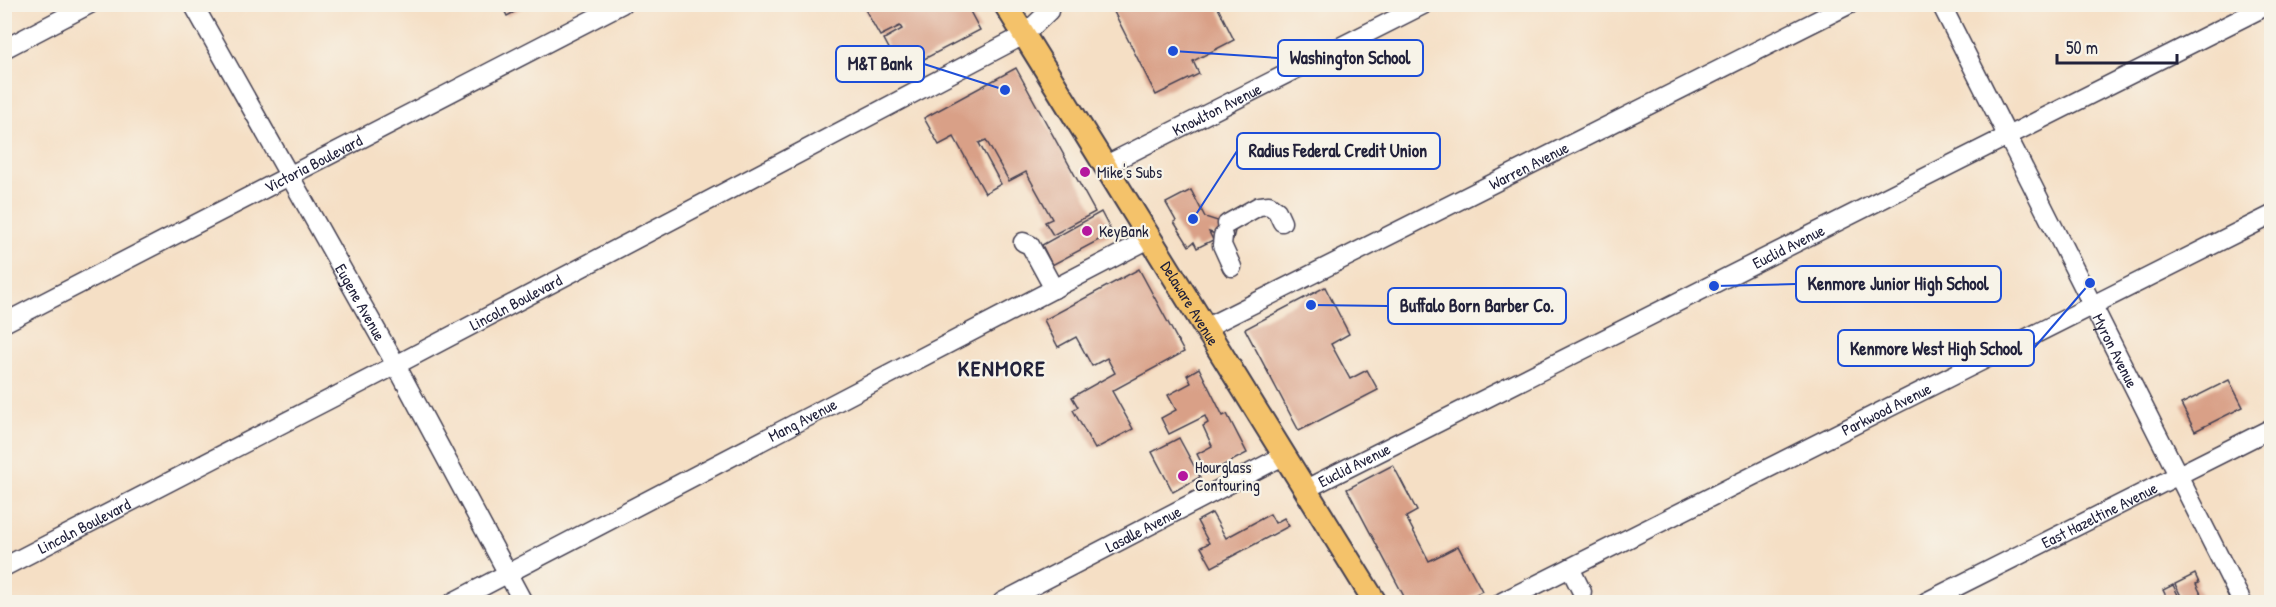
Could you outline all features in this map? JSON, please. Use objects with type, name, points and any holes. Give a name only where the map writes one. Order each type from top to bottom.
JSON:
[{"type":"main road","name":"Delaware Avenue","points":[[1005,4],[1376,603]]},
{"type":"street","points":[[4,49],[90,4]]},
{"type":"street","name":"Eugene Avenue","points":[[193,4],[396,364],[524,603]]},
{"type":"street","name":"Victoria Boulevard","points":[[4,323],[622,4]]},
{"type":"street","name":"Lincoln Boulevard","points":[[4,567],[1024,35],[1049,11],[1050,4]]},
{"type":"street","name":"Knowlton Avenue","points":[[1106,165],[1425,4]]},
{"type":"street","name":"Warren Avenue","points":[[1207,327],[1850,4]]},
{"type":"street","name":"Myron Avenue","points":[[1941,4],[2242,603]]},
{"type":"street","name":"Euclid Avenue","points":[[1306,489],[2270,4]]},
{"type":"street","points":[[1232,267],[1222,245],[1225,230],[1259,206],[1269,205],[1277,212],[1282,222]]},
{"type":"street","name":"Parkwood Avenue","points":[[1502,603],[2271,215]]},
{"type":"street","name":"Mang Avenue","points":[[453,603],[1151,238]]},
{"type":"street","points":[[1023,242],[1030,245],[1054,289]]},
{"type":"street","name":"East Hazeltine Avenue","points":[[1926,603],[2271,428]]},
{"type":"street","name":"Lasalle Avenue","points":[[1002,603],[1285,455]]},
{"type":"street","points":[[1570,568],[1582,592]]},
{"type":"building","points":[[501,4],[529,4],[507,16]]},
{"type":"building","points":[[862,4],[966,4],[980,30],[901,71],[884,39],[902,29],[900,26],[880,36]]},
{"type":"building","points":[[1110,4],[1216,4],[1234,40],[1193,61],[1199,74],[1156,95]]},
{"type":"building","points":[[1016,68],[1095,212],[1053,235],[1045,222],[1052,219],[1026,172],[1009,181],[986,140],[979,143],[1001,184],[985,193],[954,137],[939,145],[924,118]]},
{"type":"building","points":[[1191,190],[1205,217],[1236,227],[1233,239],[1209,232],[1213,240],[1197,248],[1194,242],[1189,246],[1174,222],[1176,221],[1166,203]]},
{"type":"building","points":[[1101,212],[1112,233],[1052,265],[1042,245]]},
{"type":"building","points":[[1139,269],[1184,352],[1112,391],[1133,429],[1095,449],[1073,410],[1078,407],[1072,397],[1115,373],[1107,358],[1092,366],[1076,337],[1058,347],[1044,320]]},
{"type":"building","points":[[1325,287],[1349,334],[1331,344],[1350,379],[1367,370],[1378,390],[1299,431],[1245,329]]},
{"type":"building","points":[[1199,368],[1223,416],[1227,414],[1247,453],[1207,474],[1197,454],[1212,446],[1203,426],[1208,423],[1205,416],[1169,434],[1161,418],[1176,410],[1168,395],[1191,383],[1187,375]]},
{"type":"building","points":[[2229,380],[2243,407],[2195,431],[2181,404]]},
{"type":"building","points":[[1179,438],[1200,477],[1173,492],[1152,452]]},
{"type":"building","points":[[1393,465],[1417,511],[1406,517],[1429,561],[1458,546],[1482,591],[1461,602],[1407,602],[1347,489]]},
{"type":"building","points":[[1212,513],[1226,538],[1270,514],[1275,523],[1284,518],[1289,526],[1212,567],[1201,547],[1209,543],[1197,521]]},
{"type":"building","points":[[2195,574],[2199,583],[2196,584],[2205,602],[2189,602],[2185,596],[2182,598],[2175,584]]},
{"type":"building","points":[[2173,585],[2180,599],[2169,602],[2163,590]]},
{"type":"place","name":"Washington School","points":[[1173,51]]},
{"type":"place","name":"M&T Bank","points":[[1005,90]]},
{"type":"place","name":"Mike's Subs","points":[[1085,172]]},
{"type":"place","name":"Radius Federal Credit Union","points":[[1193,219]]},
{"type":"place","name":"KeyBank","points":[[1087,231]]},
{"type":"place","name":"Kenmore West High School","points":[[2090,283]]},
{"type":"place","name":"Kenmore Junior High School","points":[[1714,286]]},
{"type":"place","name":"Buffalo Born Barber Co.","points":[[1311,305]]},
{"type":"place","name":"Hourglass Contouring","points":[[1183,476]]},
{"type":"district","name":"KENMORE","points":[[1002,368]]}]
